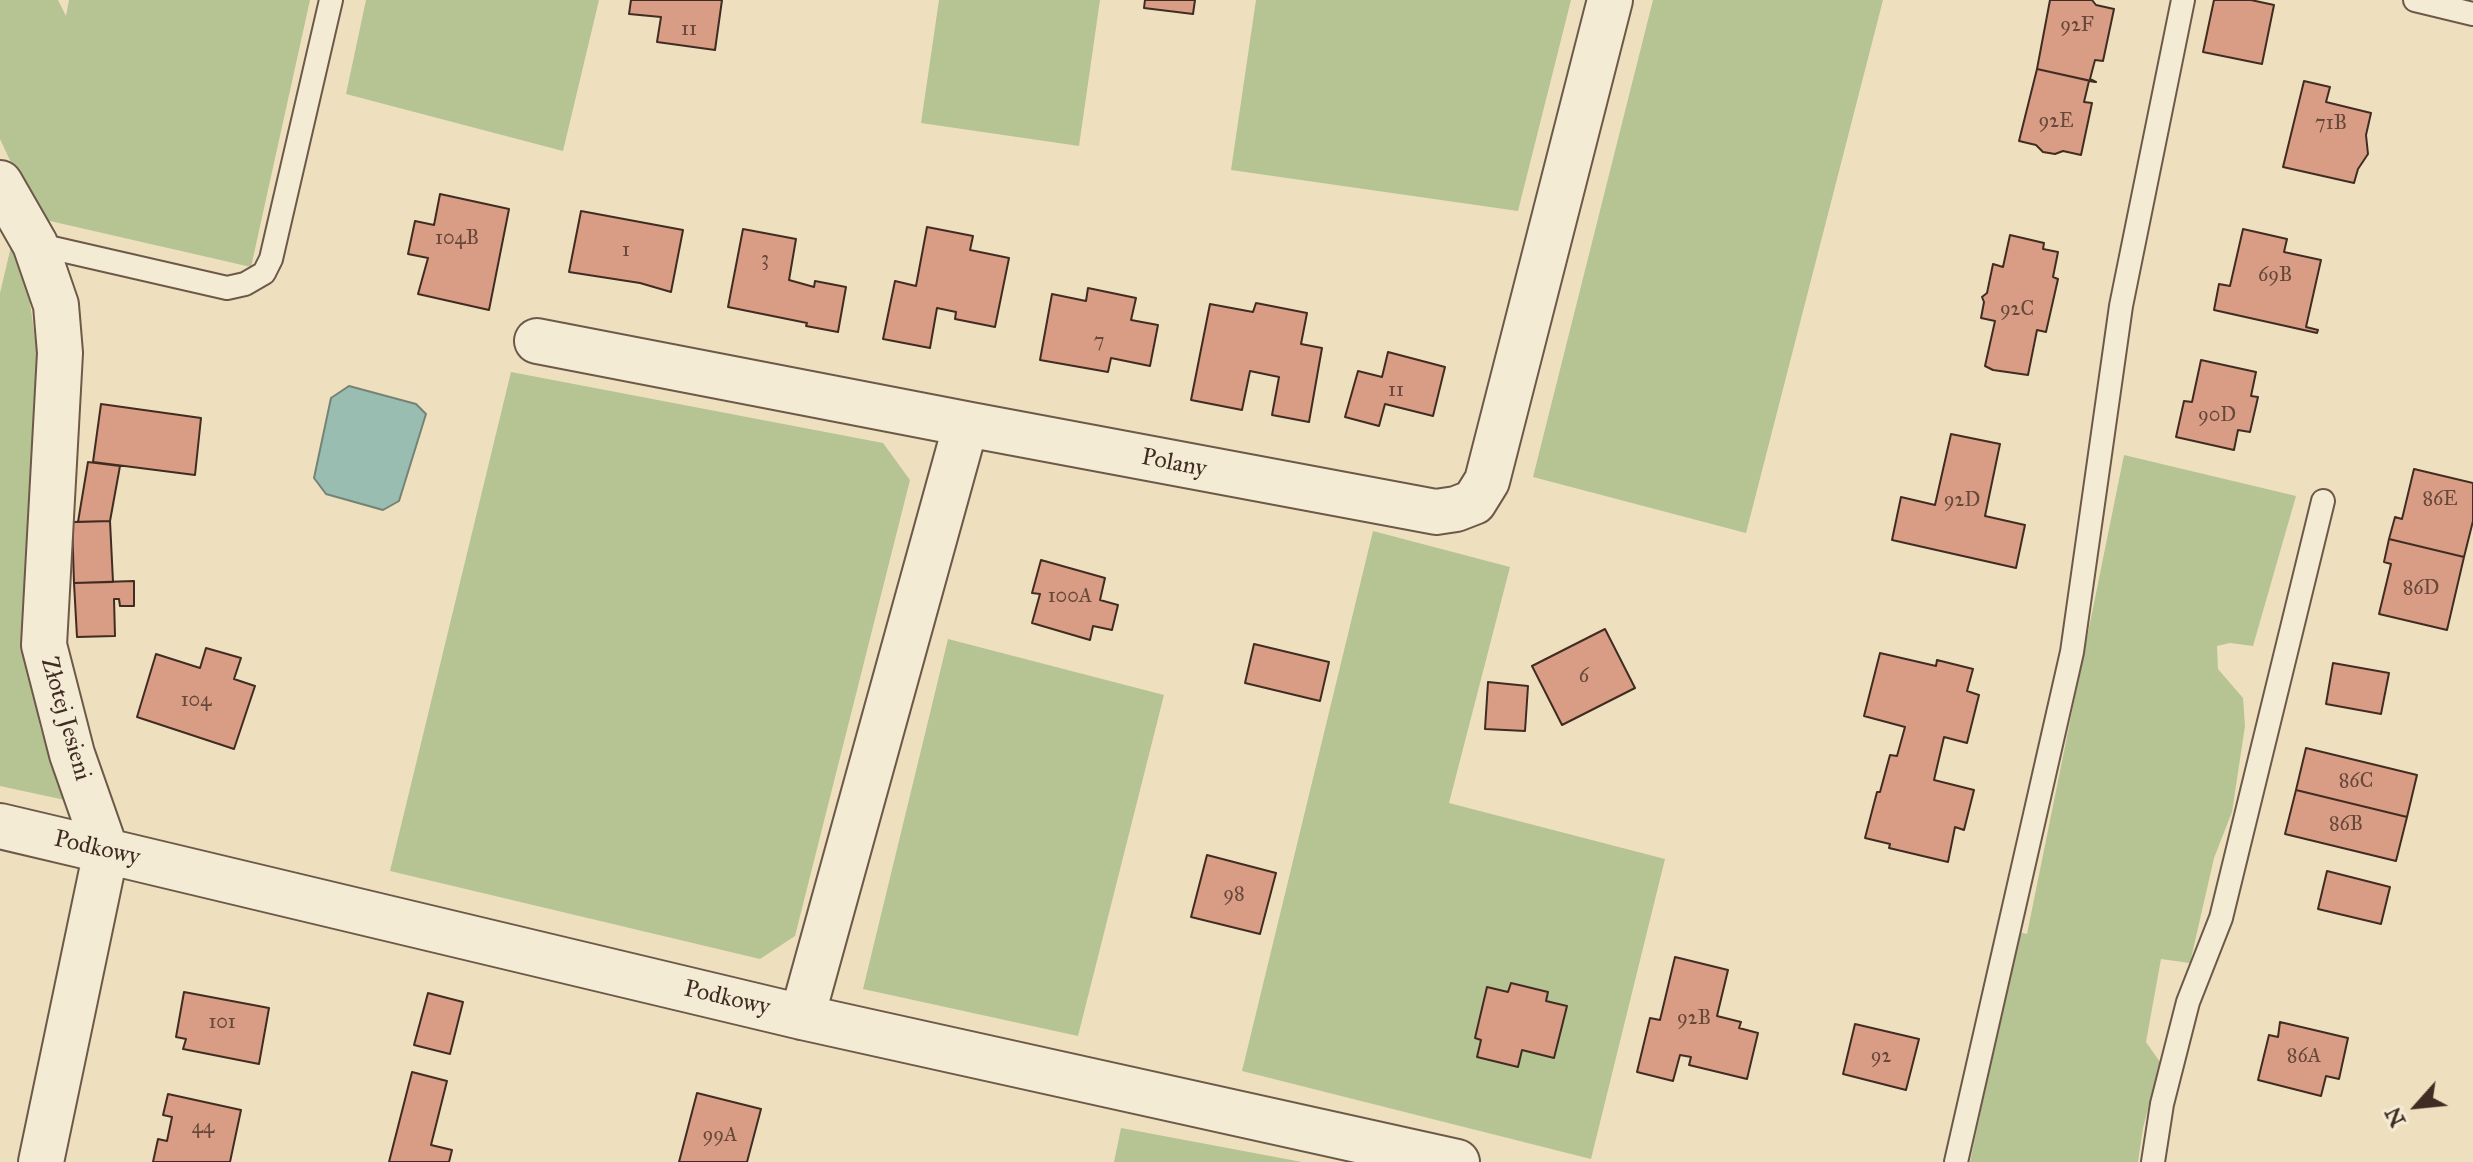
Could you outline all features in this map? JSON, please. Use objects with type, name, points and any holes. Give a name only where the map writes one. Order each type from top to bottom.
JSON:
[{"type":"street","name":"Polany","points":[[537,341],[1436,512],[1456,509],[1474,502],[1487,481],[1610,0]]},
{"type":"street","name":"Złotej Jesieni","points":[[0,183],[35,244],[56,305],[60,353],[44,645],[72,754],[106,851]]},
{"type":"street","points":[[802,1017],[966,424]]},
{"type":"street","name":"Podkowy","points":[[0,826],[802,1017],[1457,1162]]},
{"type":"street","points":[[41,1162],[106,851]]},
{"type":"lane","points":[[35,244],[227,288],[245,284],[264,273],[271,259],[331,0]]},
{"type":"lane","points":[[1956,1162],[2072,652],[2121,306],[2183,0]]},
{"type":"lane","points":[[2415,0],[2473,14]]},
{"type":"lane","points":[[2153,1162],[2162,1104],[2184,1017],[2221,918],[2323,501]]},
{"type":"green space","points":[[0,0],[58,0],[66,16],[69,0],[310,0],[251,267],[37,218],[0,139]]},
{"type":"green space","points":[[366,0],[599,0],[563,151],[346,94]]},
{"type":"green space","points":[[939,0],[1100,0],[1079,146],[921,123]]},
{"type":"green space","points":[[1256,0],[1571,0],[1518,211],[1231,170]]},
{"type":"green space","points":[[1653,0],[1883,0],[1746,533],[1533,477]]},
{"type":"green space","points":[[13,238],[27,281],[38,360],[27,655],[40,727],[65,800],[0,786],[0,293]]},
{"type":"green space","points":[[511,372],[883,443],[910,480],[795,936],[760,959],[390,871]]},
{"type":"green space","points":[[2124,455],[2296,496],[2253,646],[2230,643],[2217,646],[2218,669],[2243,698],[2245,726],[2232,812],[2214,858],[2190,963],[2161,959],[2146,1042],[2160,1062],[2143,1128],[2138,1162],[1970,1162],[2018,932],[2027,934]]},
{"type":"green space","points":[[1373,531],[1510,567],[1449,803],[1665,859],[1591,1159],[1242,1071]]},
{"type":"green space","points":[[948,639],[1164,695],[1078,1036],[863,989]]},
{"type":"green space","points":[[1121,1128],[1302,1162],[1114,1162]]},
{"type":"water","points":[[349,386],[416,404],[426,414],[399,501],[383,510],[326,494],[314,478],[331,398]]},
{"type":"building","points":[[631,0],[722,0],[715,50],[657,42],[661,17],[629,14]]},
{"type":"building","points":[[1145,0],[1195,0],[1193,14],[1144,8]]},
{"type":"building","points":[[2050,0],[2092,0],[2096,5],[2114,9],[2103,61],[2095,60],[2090,79],[2096,82],[2037,69]]},
{"type":"building","points":[[2214,0],[2251,0],[2274,5],[2262,64],[2203,52]]},
{"type":"building","points":[[2037,69],[2095,82],[2089,81],[2084,102],[2092,103],[2081,155],[2063,151],[2055,154],[2043,152],[2036,145],[2019,141]]},
{"type":"building","points":[[2304,81],[2330,87],[2326,102],[2371,113],[2366,135],[2368,154],[2358,169],[2354,183],[2283,167]]},
{"type":"building","points":[[440,194],[509,209],[489,310],[418,294],[428,258],[408,254],[415,221],[434,225]]},
{"type":"building","points":[[581,211],[683,230],[671,292],[640,283],[569,272]]},
{"type":"building","points":[[927,227],[973,236],[970,250],[1009,258],[995,327],[955,319],[956,312],[937,308],[930,348],[883,339],[895,281],[916,286]]},
{"type":"building","points":[[743,229],[796,239],[789,280],[814,287],[815,281],[846,287],[838,332],[728,307]]},
{"type":"building","points":[[2243,229],[2287,239],[2284,252],[2321,260],[2306,327],[2318,330],[2317,333],[2214,310],[2219,284],[2230,286]]},
{"type":"building","points":[[2010,235],[2044,243],[2043,249],[2058,252],[2053,277],[2058,279],[2046,332],[2037,330],[2028,375],[1985,366],[1995,321],[1981,318],[1982,297],[1987,293],[1993,264],[2003,267]]},
{"type":"building","points":[[1088,288],[1136,298],[1131,320],[1158,325],[1150,366],[1111,358],[1108,372],[1040,360],[1052,294],[1086,301]]},
{"type":"building","points":[[1256,303],[1307,313],[1301,344],[1322,348],[1309,422],[1272,415],[1279,377],[1250,371],[1242,410],[1191,400],[1210,304],[1253,312]]},
{"type":"building","points":[[1388,352],[1445,367],[1433,416],[1385,404],[1379,426],[1345,417],[1358,371],[1382,377]]},
{"type":"building","points":[[2201,360],[2256,372],[2251,396],[2258,397],[2250,432],[2238,430],[2234,450],[2176,437],[2184,401],[2192,402]]},
{"type":"building","points":[[101,404],[201,418],[195,475],[93,462]]},
{"type":"building","points":[[1951,434],[2000,444],[1985,516],[2025,525],[2016,568],[1892,540],[1901,497],[1935,505]]},
{"type":"building","points":[[88,462],[120,466],[110,521],[78,522]]},
{"type":"building","points":[[2414,469],[2473,483],[2473,521],[2464,557],[2389,539],[2395,517],[2402,519]]},
{"type":"building","points":[[110,521],[113,582],[74,583],[72,522]]},
{"type":"building","points":[[2389,539],[2464,557],[2447,630],[2379,614],[2391,564],[2384,562]]},
{"type":"building","points":[[1041,560],[1105,578],[1100,600],[1118,605],[1112,630],[1093,626],[1090,640],[1032,623],[1040,594],[1032,593]]},
{"type":"building","points":[[134,581],[134,606],[120,606],[119,599],[114,599],[115,636],[77,637],[74,583]]},
{"type":"building","points":[[1605,629],[1635,688],[1562,725],[1532,666]]},
{"type":"building","points":[[1254,644],[1329,662],[1320,701],[1245,683]]},
{"type":"building","points":[[206,648],[241,658],[234,679],[255,686],[234,749],[137,717],[156,654],[200,668]]},
{"type":"building","points":[[1880,653],[1936,666],[1937,660],[1973,669],[1967,691],[1979,695],[1967,743],[1944,737],[1934,780],[1974,790],[1964,830],[1955,827],[1948,862],[1889,848],[1890,844],[1865,838],[1890,755],[1897,756],[1905,727],[1864,716]]},
{"type":"building","points":[[2333,663],[2389,673],[2381,714],[2326,704]]},
{"type":"building","points":[[1488,682],[1528,686],[1525,731],[1485,729]]},
{"type":"building","points":[[2306,748],[2417,775],[2407,817],[2296,790]]},
{"type":"building","points":[[2296,790],[2407,817],[2396,861],[2285,834]]},
{"type":"building","points":[[1207,855],[1276,873],[1260,934],[1191,917]]},
{"type":"building","points":[[2327,871],[2390,887],[2381,924],[2318,909]]},
{"type":"building","points":[[1675,957],[1728,970],[1717,1016],[1741,1022],[1739,1028],[1758,1033],[1747,1079],[1689,1065],[1691,1057],[1680,1055],[1673,1081],[1637,1072],[1650,1018],[1660,1020]]},
{"type":"building","points":[[1511,983],[1548,992],[1546,1001],[1567,1006],[1554,1058],[1522,1050],[1518,1067],[1477,1057],[1481,1040],[1475,1038],[1487,987],[1508,992]]},
{"type":"building","points":[[184,992],[269,1008],[259,1064],[183,1049],[186,1039],[176,1037]]},
{"type":"building","points":[[428,993],[463,1002],[450,1054],[414,1045]]},
{"type":"building","points":[[2280,1022],[2348,1038],[2339,1079],[2326,1076],[2321,1096],[2258,1080],[2269,1035],[2278,1037]]},
{"type":"building","points":[[1855,1024],[1919,1039],[1906,1090],[1843,1074]]},
{"type":"building","points":[[412,1072],[447,1081],[431,1145],[452,1150],[449,1162],[389,1162]]},
{"type":"building","points":[[697,1093],[761,1109],[747,1162],[679,1162]]},
{"type":"building","points":[[168,1094],[241,1110],[230,1162],[153,1162],[158,1139],[167,1141],[172,1117],[163,1115]]}]
